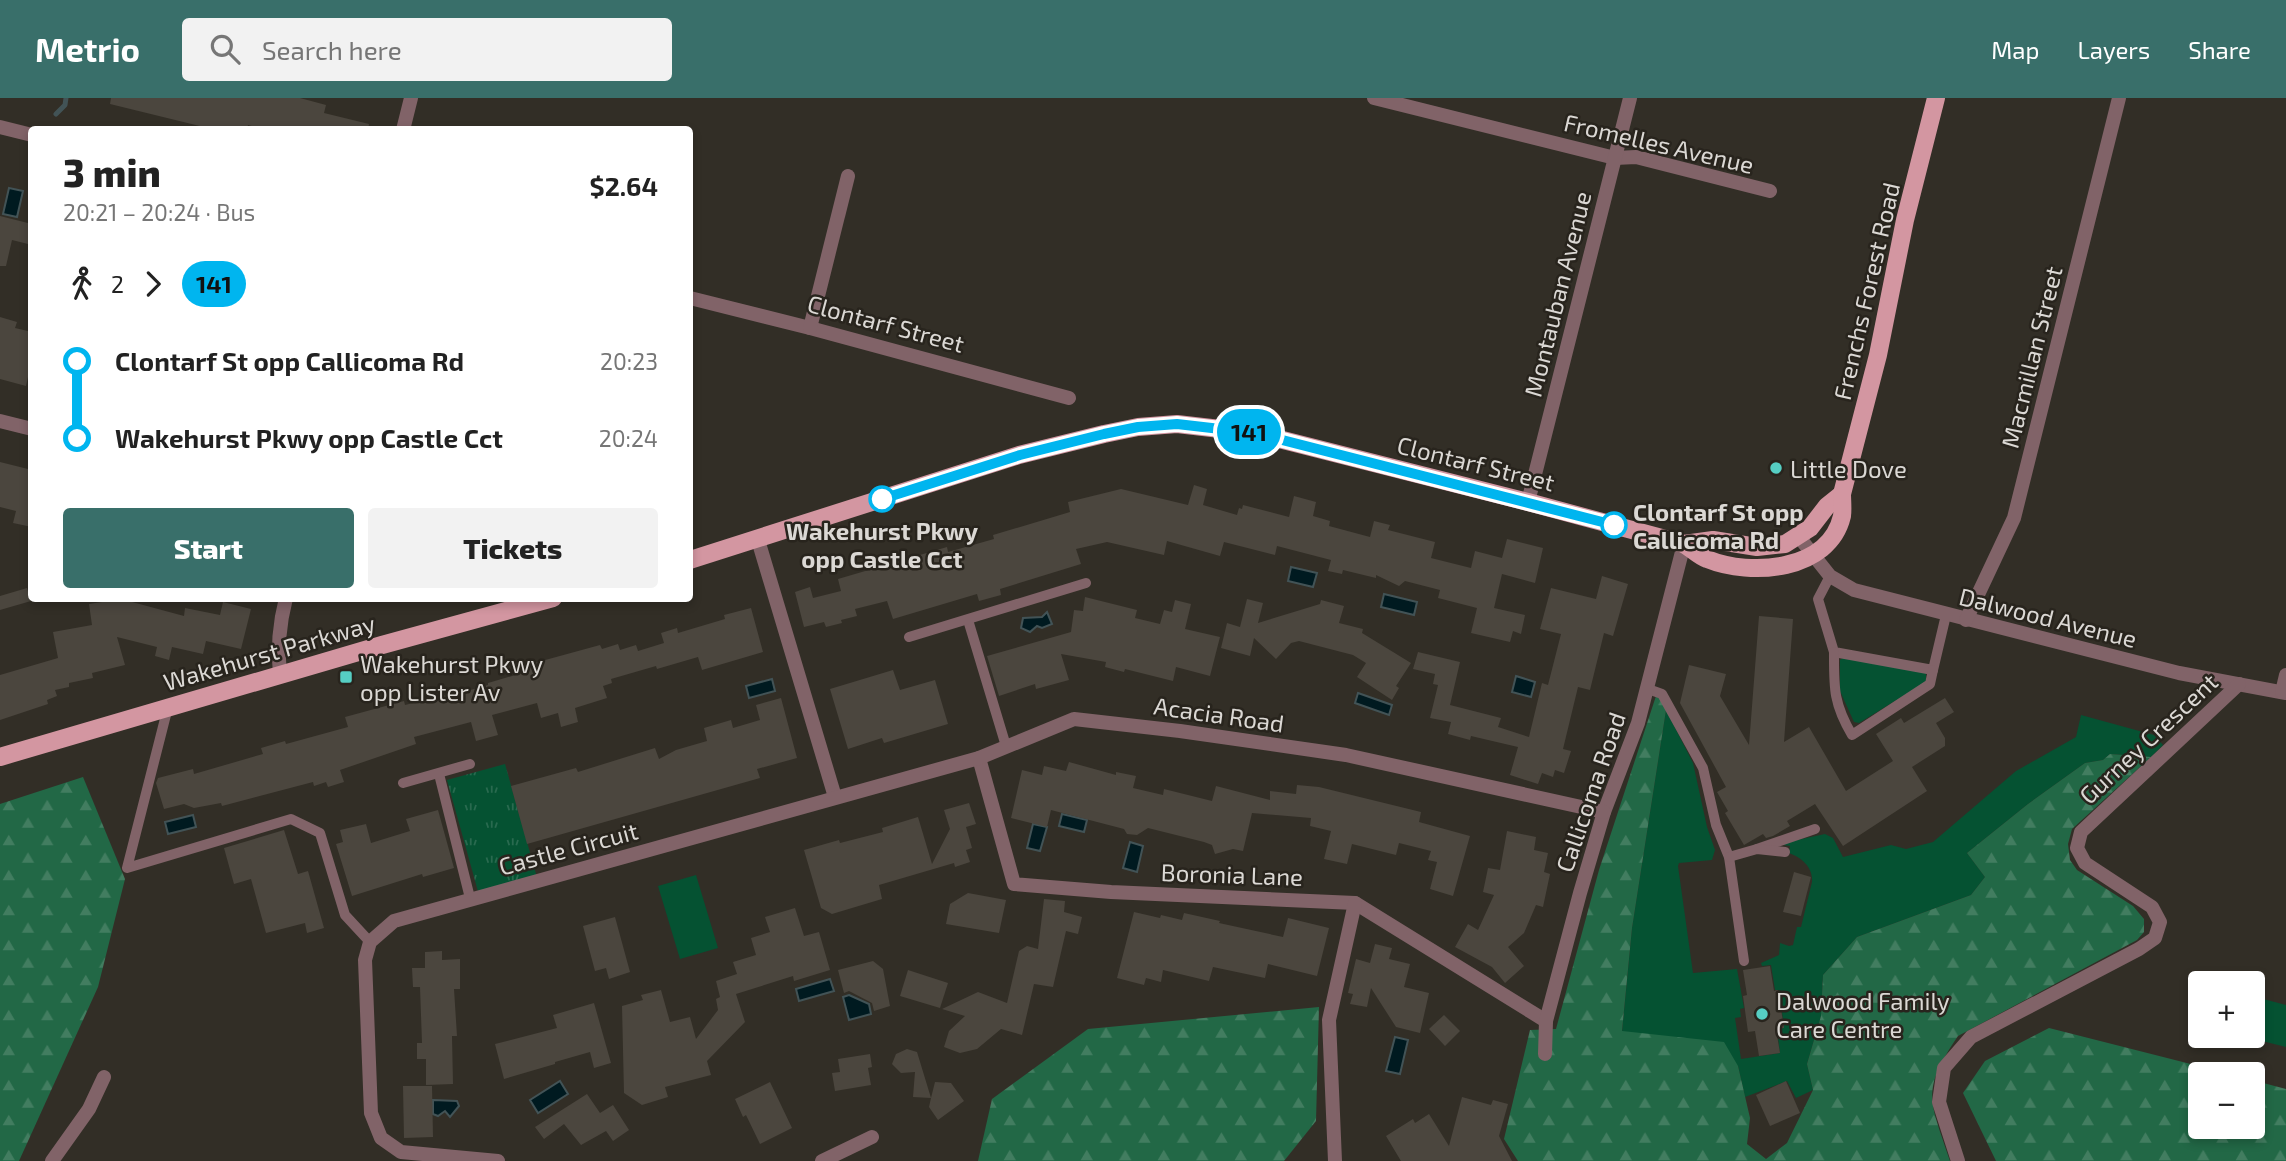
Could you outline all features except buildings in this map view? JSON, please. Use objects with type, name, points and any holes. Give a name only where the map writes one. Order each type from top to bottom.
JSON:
[{"type":"main road","name":"Frenchs Forest Road","points":[[1812,556],[1834,534],[1842,515],[1842,494],[1878,355],[1905,220],[1936,98]]},
{"type":"main road","name":"Clontarf Street","points":[[758,540],[1020,455],[1138,427],[1177,424],[1255,433],[1528,502],[1684,544],[1707,559],[1756,568],[1782,567],[1812,556]]},
{"type":"main road","name":"Frenchs Forest Road","points":[[1799,537],[1819,518],[1827,506],[1842,494]]},
{"type":"main road","name":"Clontarf Street","points":[[1684,544],[1713,540],[1745,547],[1773,547],[1799,537]]},
{"type":"main road","points":[[693,559],[758,540]]},
{"type":"main road","name":"Wakehurst Parkway","points":[[0,757],[539,602]]},
{"type":"street","points":[[404,126],[411,98]]},
{"type":"street","name":"Fromelles Avenue","points":[[1374,98],[1615,158],[1636,157],[1770,191]]},
{"type":"street","name":"Montauban Avenue","points":[[1528,502],[1630,98]]},
{"type":"street","name":"Macmillan Street","points":[[1966,620],[2014,519],[2119,98]]},
{"type":"street","points":[[0,127],[28,134]]},
{"type":"street","points":[[810,328],[848,176]]},
{"type":"street","name":"Clontarf Street","points":[[693,299],[1069,398]]},
{"type":"street","points":[[0,421],[28,428]]},
{"type":"street","name":"Dalwood Avenue","points":[[1799,537],[1830,576],[1854,590],[2179,674],[2284,692]]},
{"type":"street","points":[[758,540],[835,797]]},
{"type":"street","name":"Callicoma Road","points":[[1545,1054],[1546,1021],[1604,812],[1648,689],[1684,544]]},
{"type":"street","points":[[280,675],[278,629],[285,602]]},
{"type":"street","points":[[2284,692],[2286,675]]},
{"type":"street","name":"Gurney Crescent","points":[[1958,1161],[1939,1102],[1944,1068],[1970,1037],[2139,949],[2155,938],[2161,922],[2152,907],[2085,863],[2077,848],[2081,832],[2239,684]]},
{"type":"street","name":"Acacia Road","points":[[835,797],[979,758],[1074,719],[1346,755],[1604,812]]},
{"type":"street","name":"Boronia Lane","points":[[979,758],[1014,884],[1111,892],[1355,903],[1546,1021]]},
{"type":"street","name":"Castle Circuit","points":[[370,942],[394,920],[835,797]]},
{"type":"street","points":[[1335,1161],[1329,1020],[1355,903]]},
{"type":"street","points":[[370,942],[365,960],[371,1113],[381,1138],[401,1152],[498,1161]]},
{"type":"street","points":[[52,1161],[89,1109],[104,1077]]},
{"type":"street","points":[[822,1161],[872,1137]]},
{"type":"lane","points":[[1830,576],[1818,599],[1834,652],[1834,691],[1840,715],[1852,735],[1930,684],[1946,615]]},
{"type":"lane","points":[[909,637],[1086,583]]},
{"type":"lane","points":[[968,620],[1006,746]]},
{"type":"lane","points":[[1834,652],[1933,670]]},
{"type":"lane","points":[[1648,689],[1662,694],[1703,768],[1716,825],[1730,860],[1744,961]]},
{"type":"lane","points":[[168,707],[127,868],[291,819],[320,833],[345,915],[370,942]]},
{"type":"lane","points":[[403,783],[470,764]]},
{"type":"lane","points":[[439,774],[470,898]]},
{"type":"lane","points":[[1730,860],[1815,829]]},
{"type":"lane","points":[[1757,849],[1786,852]]},
{"type":"green space","points":[[1844,657],[1926,672],[1926,682],[1859,723],[1854,722],[1840,691],[1840,660]]},
{"type":"green space","points":[[1656,696],[1665,703],[1666,710],[1632,928],[1622,1031],[1724,1042],[1738,1066],[1750,1118],[1747,1144],[1766,1159],[1787,1143],[1813,1090],[1807,1064],[1821,1016],[1823,975],[1857,937],[1971,895],[1985,877],[1967,853],[2085,763],[2103,760],[2110,754],[2151,757],[2072,829],[2068,844],[2070,860],[2077,870],[2133,906],[2144,919],[2144,932],[2137,940],[1958,1036],[1938,1071],[1932,1097],[1937,1124],[1950,1161],[1518,1161],[1504,1139],[1530,1030],[1556,1029],[1599,870]]},
{"type":"green space","points":[[1666,710],[1693,763],[1707,827],[1715,850],[1712,860],[1679,863],[1678,866],[1693,973],[1737,969],[1744,1008],[1740,1009],[1741,1017],[1735,1018],[1741,1059],[1780,1053],[1777,1029],[1784,1027],[1779,990],[1775,990],[1771,965],[1762,966],[1761,963],[1779,955],[1780,943],[1793,945],[1797,927],[1801,927],[1812,882],[1809,868],[1802,860],[1789,853],[1790,846],[1778,844],[1825,834],[1833,838],[1843,857],[1891,845],[1906,849],[1933,842],[2016,771],[2076,737],[2081,715],[2154,735],[2163,745],[2151,757],[2110,754],[2103,760],[2085,763],[1967,853],[1985,877],[1971,895],[1857,937],[1823,975],[1821,1016],[1807,1064],[1813,1090],[1796,1098],[1787,1081],[1745,1097],[1738,1066],[1622,1032],[1632,928]]},
{"type":"green space","points":[[505,764],[538,881],[479,895],[447,780]]},
{"type":"green space","points":[[83,777],[125,879],[98,987],[19,1161],[0,1161],[0,804]]},
{"type":"green space","points":[[696,875],[718,948],[680,959],[658,886]]},
{"type":"green space","points":[[2265,999],[2286,1005],[2286,1047],[2265,1042]]},
{"type":"green space","points":[[1319,1007],[1316,1121],[1284,1161],[978,1161],[992,1099],[1088,1029]]},
{"type":"green space","points":[[2049,1028],[2188,1063],[2188,1139],[2265,1139],[2265,1083],[2286,1089],[2286,1161],[1996,1161],[1963,1093],[1985,1061]]},
{"type":"water","points":[[9,188],[23,191],[17,217],[3,214]]},
{"type":"water","points":[[1291,567],[1317,573],[1313,587],[1288,581]]},
{"type":"water","points":[[1384,594],[1417,602],[1414,615],[1381,607]]},
{"type":"water","points":[[1047,612],[1052,624],[1042,628],[1037,626],[1030,632],[1021,628],[1023,618],[1042,617]]},
{"type":"water","points":[[1516,676],[1535,682],[1531,697],[1512,692]]},
{"type":"water","points":[[772,679],[775,691],[749,698],[746,686]]},
{"type":"water","points":[[1358,693],[1392,705],[1389,715],[1355,703]]},
{"type":"water","points":[[1062,814],[1087,820],[1084,832],[1059,826]]},
{"type":"water","points":[[193,815],[196,827],[168,834],[165,822]]},
{"type":"water","points":[[1033,824],[1047,827],[1040,851],[1027,848]]},
{"type":"water","points":[[1130,842],[1143,846],[1137,872],[1123,868]]},
{"type":"water","points":[[830,979],[834,991],[799,1001],[796,989]]},
{"type":"water","points":[[849,995],[869,1004],[871,1014],[849,1020],[843,997]]},
{"type":"water","points":[[1395,1037],[1408,1040],[1400,1074],[1386,1071]]},
{"type":"water","points":[[560,1081],[568,1094],[538,1113],[530,1100]]},
{"type":"water","points":[[433,1100],[457,1101],[459,1106],[450,1117],[445,1111],[438,1116],[433,1114]]},
{"type":"waterway","points":[[56,114],[65,105],[66,98]]},
{"type":"bus line","name":"141","points":[[882,499],[1020,455],[1138,427],[1177,424],[1255,433],[1614,525]]},
{"type":"place","name":"Little Dove","points":[[1776,468]]},
{"type":"place","name":"Wakehurst Pkwy opp Castle Cct","points":[[882,499]]},
{"type":"place","name":"Clontarf St opp Callicoma Rd","points":[[1614,525]]},
{"type":"place","name":"Wakehurst Pkwy opp Lister Av","points":[[346,677]]},
{"type":"place","name":"Dalwood Family Care Centre","points":[[1762,1014]]}]
